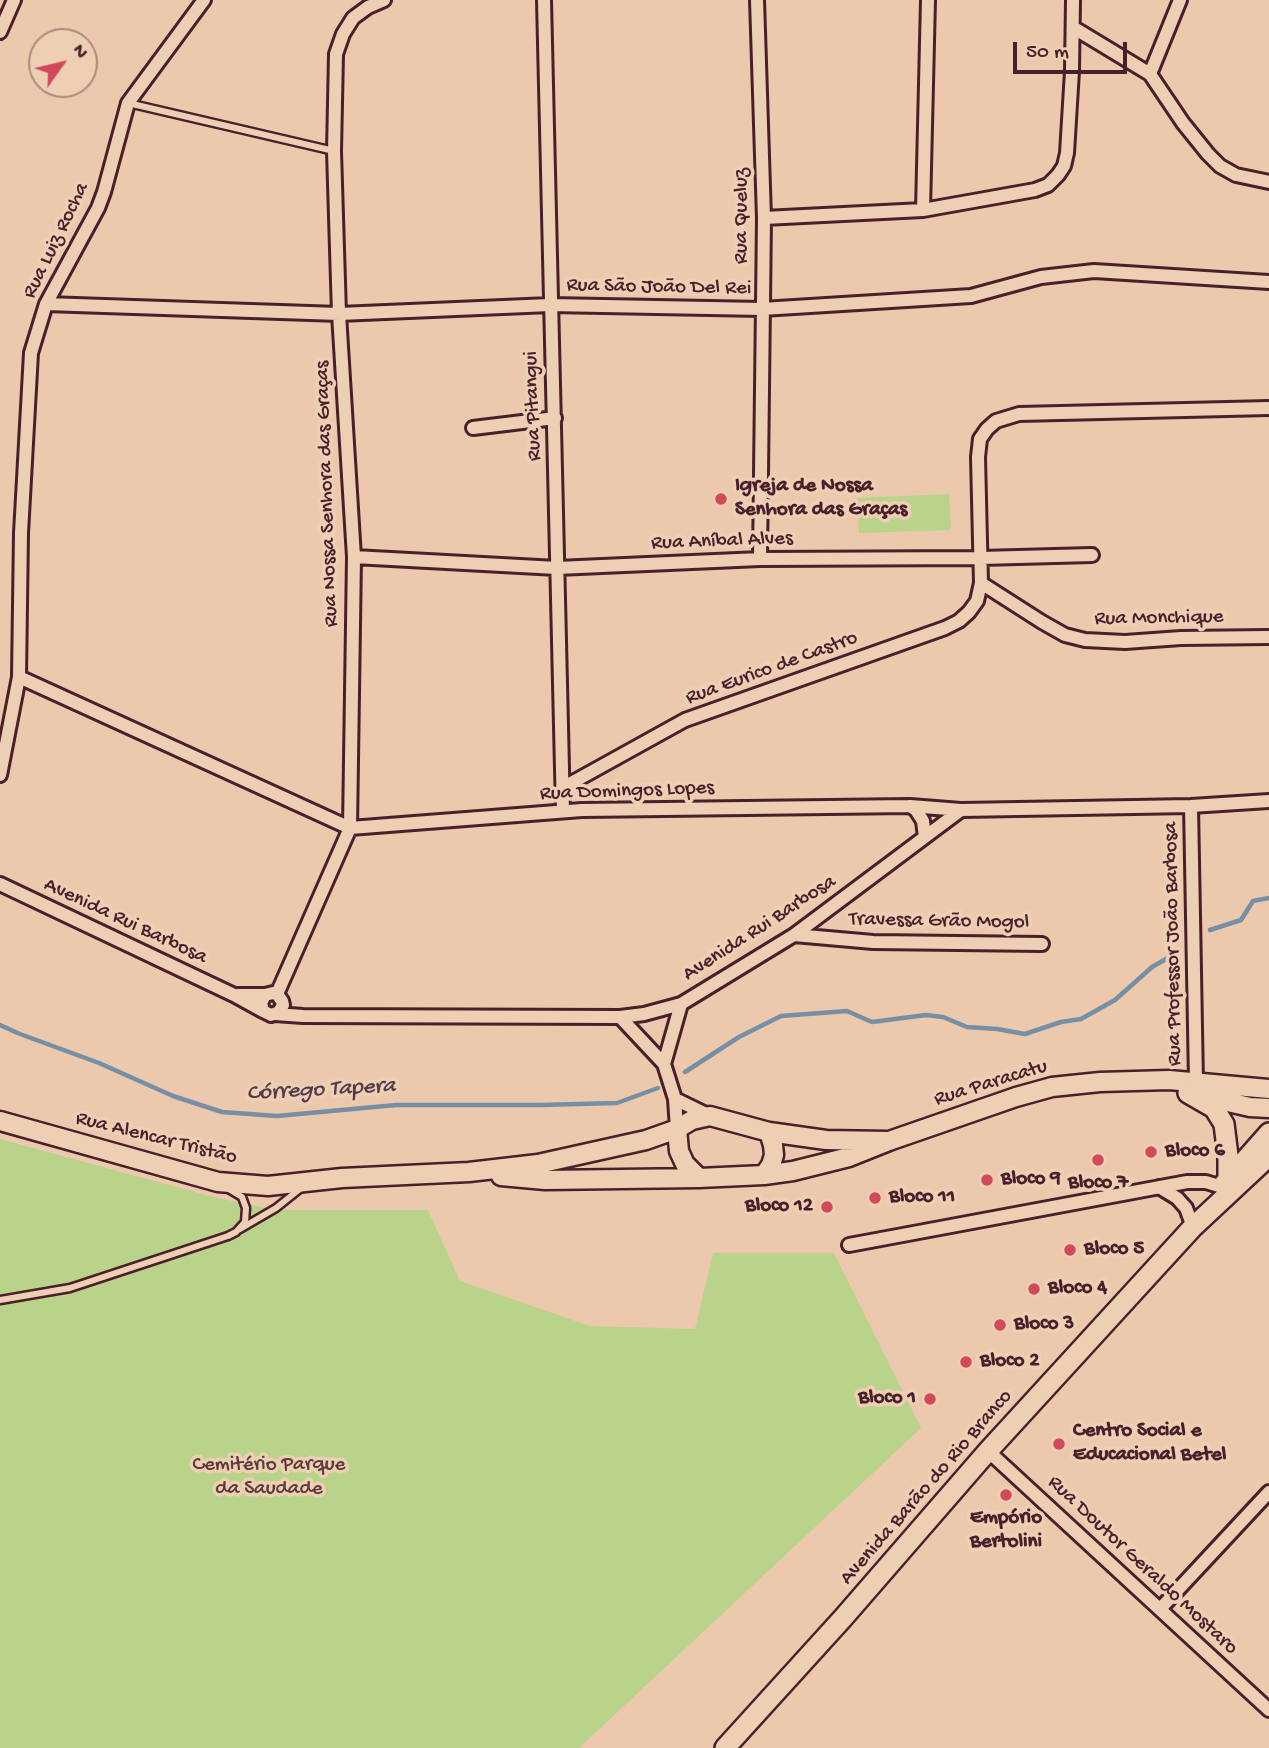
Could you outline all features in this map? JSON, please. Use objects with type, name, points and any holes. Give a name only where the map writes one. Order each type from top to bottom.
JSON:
[{"type":"main road","name":"Rua Paracatu","points":[[699,1178],[793,1171],[849,1157],[1016,1097],[1052,1087],[1100,1082],[1150,1082],[1192,1087],[1269,1089]]},
{"type":"main road","name":"Rua Paracatu","points":[[1192,1087],[1250,1107],[1269,1108]]},
{"type":"main road","points":[[1192,1087],[1214,1108],[1224,1124],[1227,1147],[1225,1182]]},
{"type":"main road","name":"Rua Paracatu","points":[[710,1116],[769,1132],[826,1140],[889,1141]]},
{"type":"main road","points":[[699,1178],[685,1164],[679,1151],[677,1129],[692,1120],[710,1116]]},
{"type":"main road","name":"Rua Alencar Tristão","points":[[0,1121],[218,1182],[268,1186],[342,1178],[469,1172],[538,1164],[646,1140],[677,1129]]},
{"type":"main road","points":[[764,1175],[774,1156],[769,1132]]},
{"type":"main road","name":"Avenida Barão do Rio Branco","points":[[1193,1227],[1225,1182],[1269,1133]]},
{"type":"main road","name":"Avenida Barão do Rio Branco","points":[[724,1748],[843,1618],[988,1451],[1193,1227],[1269,1156]]},
{"type":"main road","name":"Rua Alencar Tristão","points":[[469,1172],[545,1180],[699,1178]]},
{"type":"street","points":[[0,32],[14,0]]},
{"type":"street","name":"Rua Luiz Rocha","points":[[0,775],[19,677],[21,533],[31,353],[46,304],[104,192],[128,103],[204,0]]},
{"type":"street","name":"Rua Nossa Senhora das Graças","points":[[275,997],[350,828],[354,557],[339,314],[334,151],[336,54],[343,34],[353,18],[384,0]]},
{"type":"street","name":"Rua Pitangui","points":[[544,0],[563,811]]},
{"type":"street","name":"Rua Queluz","points":[[757,0],[764,218],[760,559]]},
{"type":"street","points":[[923,210],[928,0]]},
{"type":"street","points":[[764,218],[923,210],[1035,190],[1048,185],[1064,166],[1068,153],[1073,0]]},
{"type":"street","points":[[1150,74],[1180,0]]},
{"type":"street","points":[[1074,28],[1150,74],[1183,123],[1220,166],[1236,175],[1269,182]]},
{"type":"street","name":"Rua São João Del Rei","points":[[46,304],[339,314],[550,305],[762,309],[971,296],[1041,277],[1094,271],[1269,282]]},
{"type":"street","points":[[981,583],[978,457],[980,439],[996,421],[1018,414],[1269,408]]},
{"type":"street","points":[[473,428],[555,418]]},
{"type":"street","name":"Rua Aníbal Alves","points":[[354,557],[557,568],[760,559],[1092,555]]},
{"type":"street","name":"Rua Monchique","points":[[981,583],[1065,635],[1085,640],[1125,642],[1269,637]]},
{"type":"street","name":"Rua Eurico de Castro","points":[[564,786],[685,720],[959,621],[977,601],[981,583]]},
{"type":"street","name":"Rua Domingos Lopes","points":[[19,677],[350,828],[563,811],[909,806],[961,810],[1191,806],[1269,801]]},
{"type":"street","points":[[909,806],[916,810],[923,821],[925,837]]},
{"type":"street","name":"Rua Professor João Barbosa","points":[[1191,806],[1192,1087]]},
{"type":"street","name":"Avenida Rui Barbosa","points":[[0,884],[269,1012],[303,1016],[620,1017],[681,1004],[794,935],[961,810]]},
{"type":"street","name":"Travessa Grão Mogol","points":[[794,935],[873,942],[1042,944]]},
{"type":"street","name":"Avenida Rui Barbosa","points":[[234,995],[275,997]]},
{"type":"street","points":[[275,997],[281,1009],[269,1012],[261,1003],[275,997]]},
{"type":"street","points":[[275,997],[303,1016]]},
{"type":"street","points":[[664,1064],[681,1004]]},
{"type":"street","points":[[620,1017],[664,1064],[675,1099],[677,1129]]},
{"type":"street","points":[[675,1099],[710,1116]]},
{"type":"street","points":[[849,1245],[1186,1182],[1225,1182]]},
{"type":"street","points":[[1159,1187],[1177,1198],[1185,1208],[1193,1227]]},
{"type":"street","name":"Rua Doutor Geraldo Mostaro","points":[[988,1451],[1269,1710]]},
{"type":"street","points":[[1160,1609],[1269,1492]]},
{"type":"lane","points":[[128,103],[334,151]]},
{"type":"lane","points":[[218,1182],[242,1198],[246,1208],[244,1222],[236,1232]]},
{"type":"lane","points":[[0,1300],[70,1288],[228,1236],[276,1208],[310,1182]]},
{"type":"green space","points":[[949,494],[951,530],[859,533],[857,498]]},
{"type":"green space","name":"Cemitério Parque da Saudade","points":[[0,1139],[213,1197],[276,1210],[428,1210],[460,1281],[590,1326],[695,1329],[713,1253],[834,1253],[921,1428],[579,1748],[0,1748]]},
{"type":"waterway","name":"Córrego Tapera","points":[[1210,930],[1241,920],[1253,901],[1269,898]]},
{"type":"waterway","name":"Córrego Tapera","points":[[685,1072],[739,1037],[781,1016],[847,1011],[872,1022],[926,1015],[943,1017],[967,1027],[1025,1034],[1061,1022],[1081,1019],[1115,1000],[1152,967],[1173,955]]},
{"type":"waterway","name":"Córrego Tapera","points":[[0,1025],[99,1063],[173,1096],[222,1112],[277,1116],[396,1105],[617,1103],[658,1088]]},
{"type":"place","name":"Igreja de Nossa Senhora das Graças","points":[[721,499]]},
{"type":"place","name":"Bloco 6","points":[[1151,1152]]},
{"type":"place","name":"Bloco 7","points":[[1098,1160]]},
{"type":"place","name":"Bloco 9","points":[[987,1180]]},
{"type":"place","name":"Bloco 11","points":[[875,1198]]},
{"type":"place","name":"Bloco 12","points":[[827,1207]]},
{"type":"place","name":"Bloco 5","points":[[1070,1250]]},
{"type":"place","name":"Bloco 4","points":[[1034,1289]]},
{"type":"place","name":"Bloco 3","points":[[1000,1325]]},
{"type":"place","name":"Bloco 2","points":[[966,1362]]},
{"type":"place","name":"Bloco 1","points":[[930,1399]]},
{"type":"place","name":"Centro Social e Educacional Betel","points":[[1059,1444]]},
{"type":"place","name":"Empório Bertolini","points":[[1006,1495]]}]
